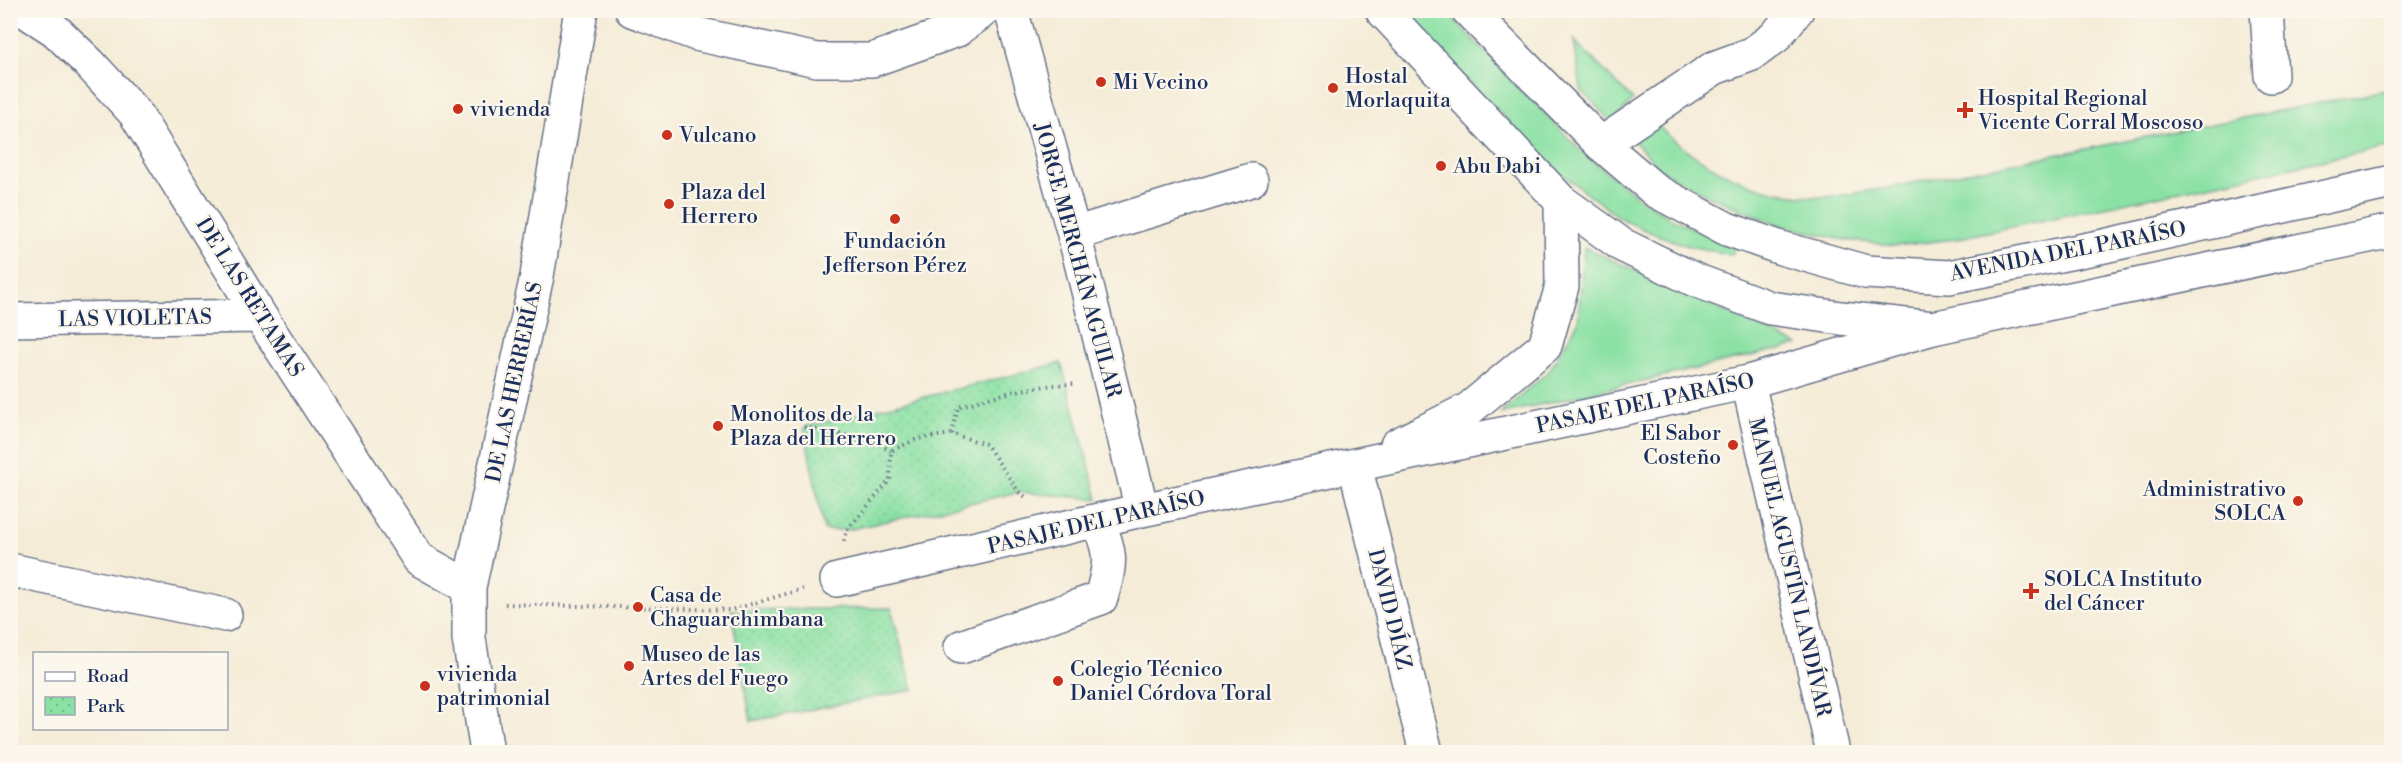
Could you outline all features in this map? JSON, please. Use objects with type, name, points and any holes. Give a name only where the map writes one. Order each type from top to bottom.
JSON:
[{"type":"street","name":"DE LAS RETAMAS","points":[[24,10],[55,30],[135,113],[260,316],[419,559],[470,587]]},
{"type":"street","name":"DE LAS HERRERÍAS","points":[[487,753],[469,639],[470,587],[537,276],[581,10]]},
{"type":"street","points":[[632,10],[696,34],[817,60],[872,60],[957,30],[984,10]]},
{"type":"street","name":"JORGE MERCHÁN AGUILAR","points":[[1011,10],[1074,234],[1142,510]]},
{"type":"street","points":[[1382,10],[1397,29],[1561,201],[1622,245],[1695,280],[1770,308],[1933,328],[2391,231]]},
{"type":"street","name":"AVENIDA DEL PARAÍSO","points":[[1468,10],[1600,144],[1656,191],[1727,229],[1781,248],[1866,272],[1949,277],[2104,246],[2391,182]]},
{"type":"street","points":[[1600,144],[1714,68],[1752,54],[1775,37],[1797,10]]},
{"type":"street","points":[[2267,10],[2271,76]]},
{"type":"street","points":[[1074,234],[1251,180]]},
{"type":"street","name":"PASAJE DEL PARAÍSO","points":[[1355,466],[1470,410],[1545,346],[1562,286],[1561,201]]},
{"type":"street","name":"LAS VIOLETAS","points":[[10,320],[260,316]]},
{"type":"street","name":"PASAJE DEL PARAÍSO","points":[[837,580],[1142,510],[1748,382],[1933,328]]},
{"type":"street","name":"MANUEL AGUSTÍN LANDÍVAR","points":[[1748,382],[1833,753]]},
{"type":"street","name":"DAVID DÍAZ","points":[[1355,466],[1426,753]]},
{"type":"street","points":[[961,647],[1101,598],[1110,567],[1108,545],[1098,521]]},
{"type":"street","points":[[10,570],[225,615]]},
{"type":"path","points":[[952,434],[958,407],[991,396],[1034,387],[1111,383]]},
{"type":"path","points":[[804,427],[874,441],[891,451]]},
{"type":"path","points":[[891,451],[917,439],[952,434],[986,444],[1019,492],[1065,528]]},
{"type":"path","points":[[470,587],[503,604],[731,610],[837,580],[847,530],[890,480],[891,451]]},
{"type":"green space","points":[[1400,11],[1446,11],[1584,154],[1642,200],[1672,219],[1735,247],[1733,253],[1730,255],[1685,245],[1618,217],[1553,167]]},
{"type":"green space","points":[[1574,40],[1633,100],[1612,123],[1581,90]]},
{"type":"green space","points":[[2391,89],[2391,146],[1955,239],[1894,246],[1839,239],[1780,225],[1710,197],[1660,169],[1634,141],[1651,119],[1704,162],[1744,182],[1788,194],[1828,197],[1881,189]]},
{"type":"green space","points":[[1584,247],[1798,345],[1500,414],[1550,370],[1578,322]]},
{"type":"green space","points":[[1061,363],[1098,499],[1019,492],[847,530],[824,530],[804,427]]},
{"type":"green space","points":[[891,608],[913,690],[751,721],[731,610]]},
{"type":"place","name":"Mi Vecino","points":[[1101,82]]},
{"type":"place","name":"Hostal Morlaquita","points":[[1333,88]]},
{"type":"place","name":"vivienda","points":[[458,109]]},
{"type":"place","name":"Hospital Regional Vicente Corral Moscoso","points":[[1965,110]]},
{"type":"place","name":"Vulcano","points":[[667,135]]},
{"type":"place","name":"Abu Dabi","points":[[1441,166]]},
{"type":"place","name":"Plaza del Herrero","points":[[669,204]]},
{"type":"place","name":"Fundación Jefferson Pérez","points":[[895,219]]},
{"type":"place","name":"Monolitos de la Plaza del Herrero","points":[[718,426]]},
{"type":"place","name":"El Sabor Costeño","points":[[1733,445]]},
{"type":"place","name":"Administrativo SOLCA","points":[[2298,501]]},
{"type":"place","name":"SOLCA Instituto del Cáncer","points":[[2031,591]]},
{"type":"place","name":"Casa de Chaguarchimbana","points":[[638,607]]},
{"type":"place","name":"Museo de las Artes del Fuego","points":[[629,666]]},
{"type":"place","name":"Colegio Técnico Daniel Córdova Toral","points":[[1058,681]]},
{"type":"place","name":"vivienda patrimonial","points":[[425,686]]}]
